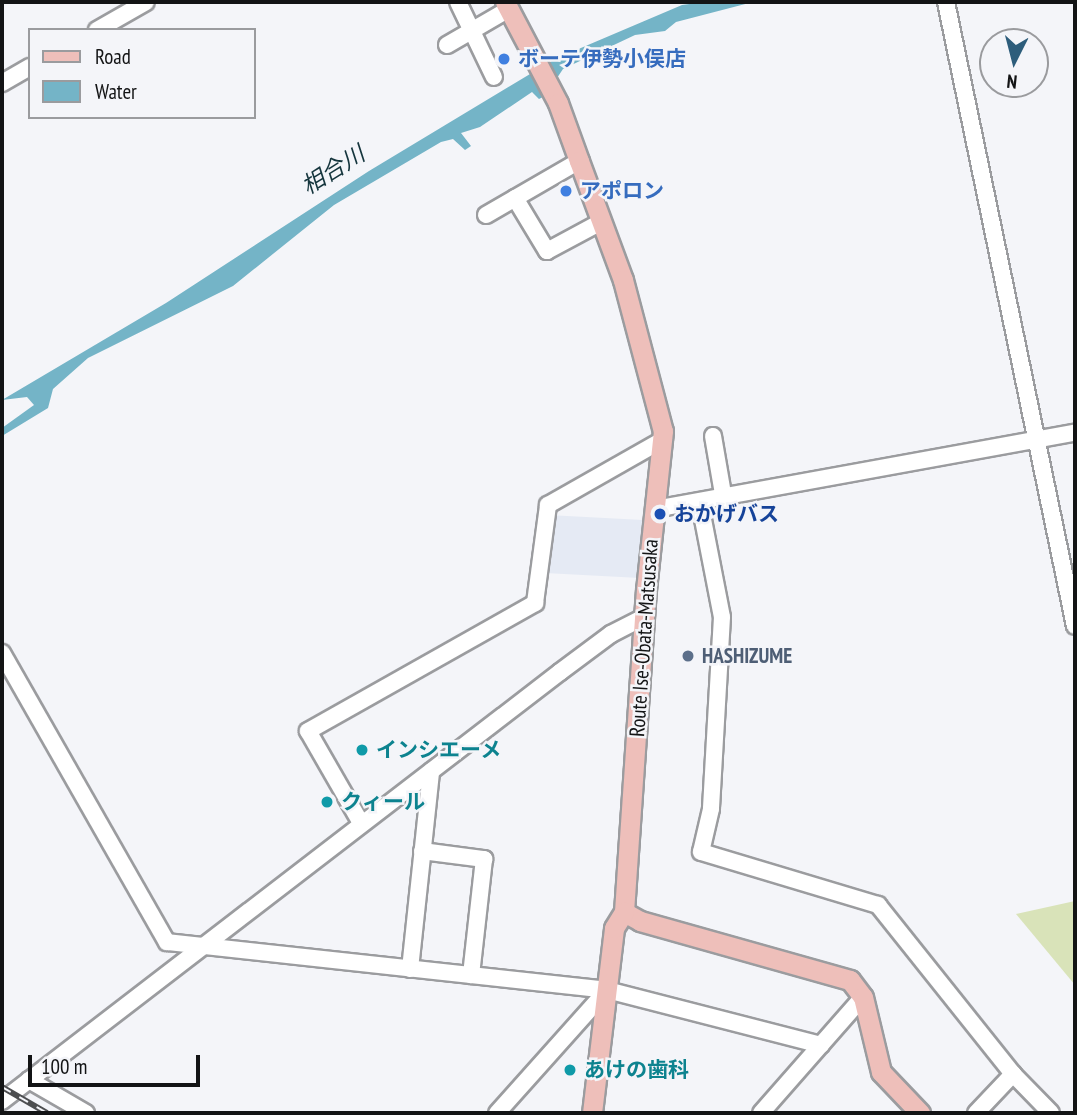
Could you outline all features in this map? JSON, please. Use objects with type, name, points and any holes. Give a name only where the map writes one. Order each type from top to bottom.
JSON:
[{"type":"main road","name":"Route Ise-Obata-Matsusaka","points":[[507,5],[558,103],[623,280],[664,439],[644,617],[625,912],[614,928],[592,1113]]},
{"type":"main road","points":[[625,912],[640,921],[838,974],[863,997],[881,1072],[920,1113]]},
{"type":"street","points":[[100,28],[146,2]]},
{"type":"street","points":[[458,2],[494,78]]},
{"type":"street","points":[[946,2],[1039,440],[1075,626]]},
{"type":"street","points":[[447,45],[507,5]]},
{"type":"street","points":[[2,83],[28,68]]},
{"type":"street","points":[[486,215],[579,161]]},
{"type":"street","points":[[515,198],[547,251],[601,222]]},
{"type":"street","points":[[655,509],[724,500],[1075,433]]},
{"type":"street","points":[[713,436],[724,500]]},
{"type":"street","points":[[361,823],[308,731],[535,603],[548,505],[664,439]]},
{"type":"street","points":[[700,504],[722,617],[710,809],[701,852],[878,905],[1013,1074],[1051,1113]]},
{"type":"street","points":[[2,1101],[361,823],[611,634],[644,617]]},
{"type":"street","points":[[2,653],[154,925],[167,942],[607,990],[821,1045]]},
{"type":"street","points":[[410,969],[430,771]]},
{"type":"street","points":[[422,851],[484,859],[471,975]]},
{"type":"street","points":[[497,1113],[607,990]]},
{"type":"street","points":[[761,1113],[863,997]]},
{"type":"street","points":[[976,1113],[1013,1074]]},
{"type":"street","points":[[29,1080],[86,1113]]},
{"type":"shaded area","points":[[548,515],[643,520],[640,578],[545,573]]},
{"type":"green space","points":[[1075,901],[1075,985],[1016,914]]},
{"type":"water","points":[[753,2],[676,22],[665,31],[635,35],[563,69],[545,96],[539,99],[532,92],[480,127],[461,133],[471,146],[465,150],[453,139],[441,142],[334,205],[233,286],[88,358],[53,389],[48,408],[2,436],[2,428],[34,405],[27,397],[2,400],[166,303],[369,171],[555,59],[682,5]]},
{"type":"railway","points":[[2,1087],[47,1113]]},
{"type":"place","name":"ボーテ伊勢小俣店","points":[[504,59]]},
{"type":"place","name":"アポロン","points":[[566,191]]},
{"type":"place","name":"おかげバス","points":[[660,514]]},
{"type":"place","name":"HASHIZUME","points":[[688,656]]},
{"type":"place","name":"インシエーメ","points":[[362,750]]},
{"type":"place","name":"クィール","points":[[327,802]]},
{"type":"place","name":"あけの歯科","points":[[570,1070]]},
{"type":"water label","name":"相合川","points":[[333,170]]}]
